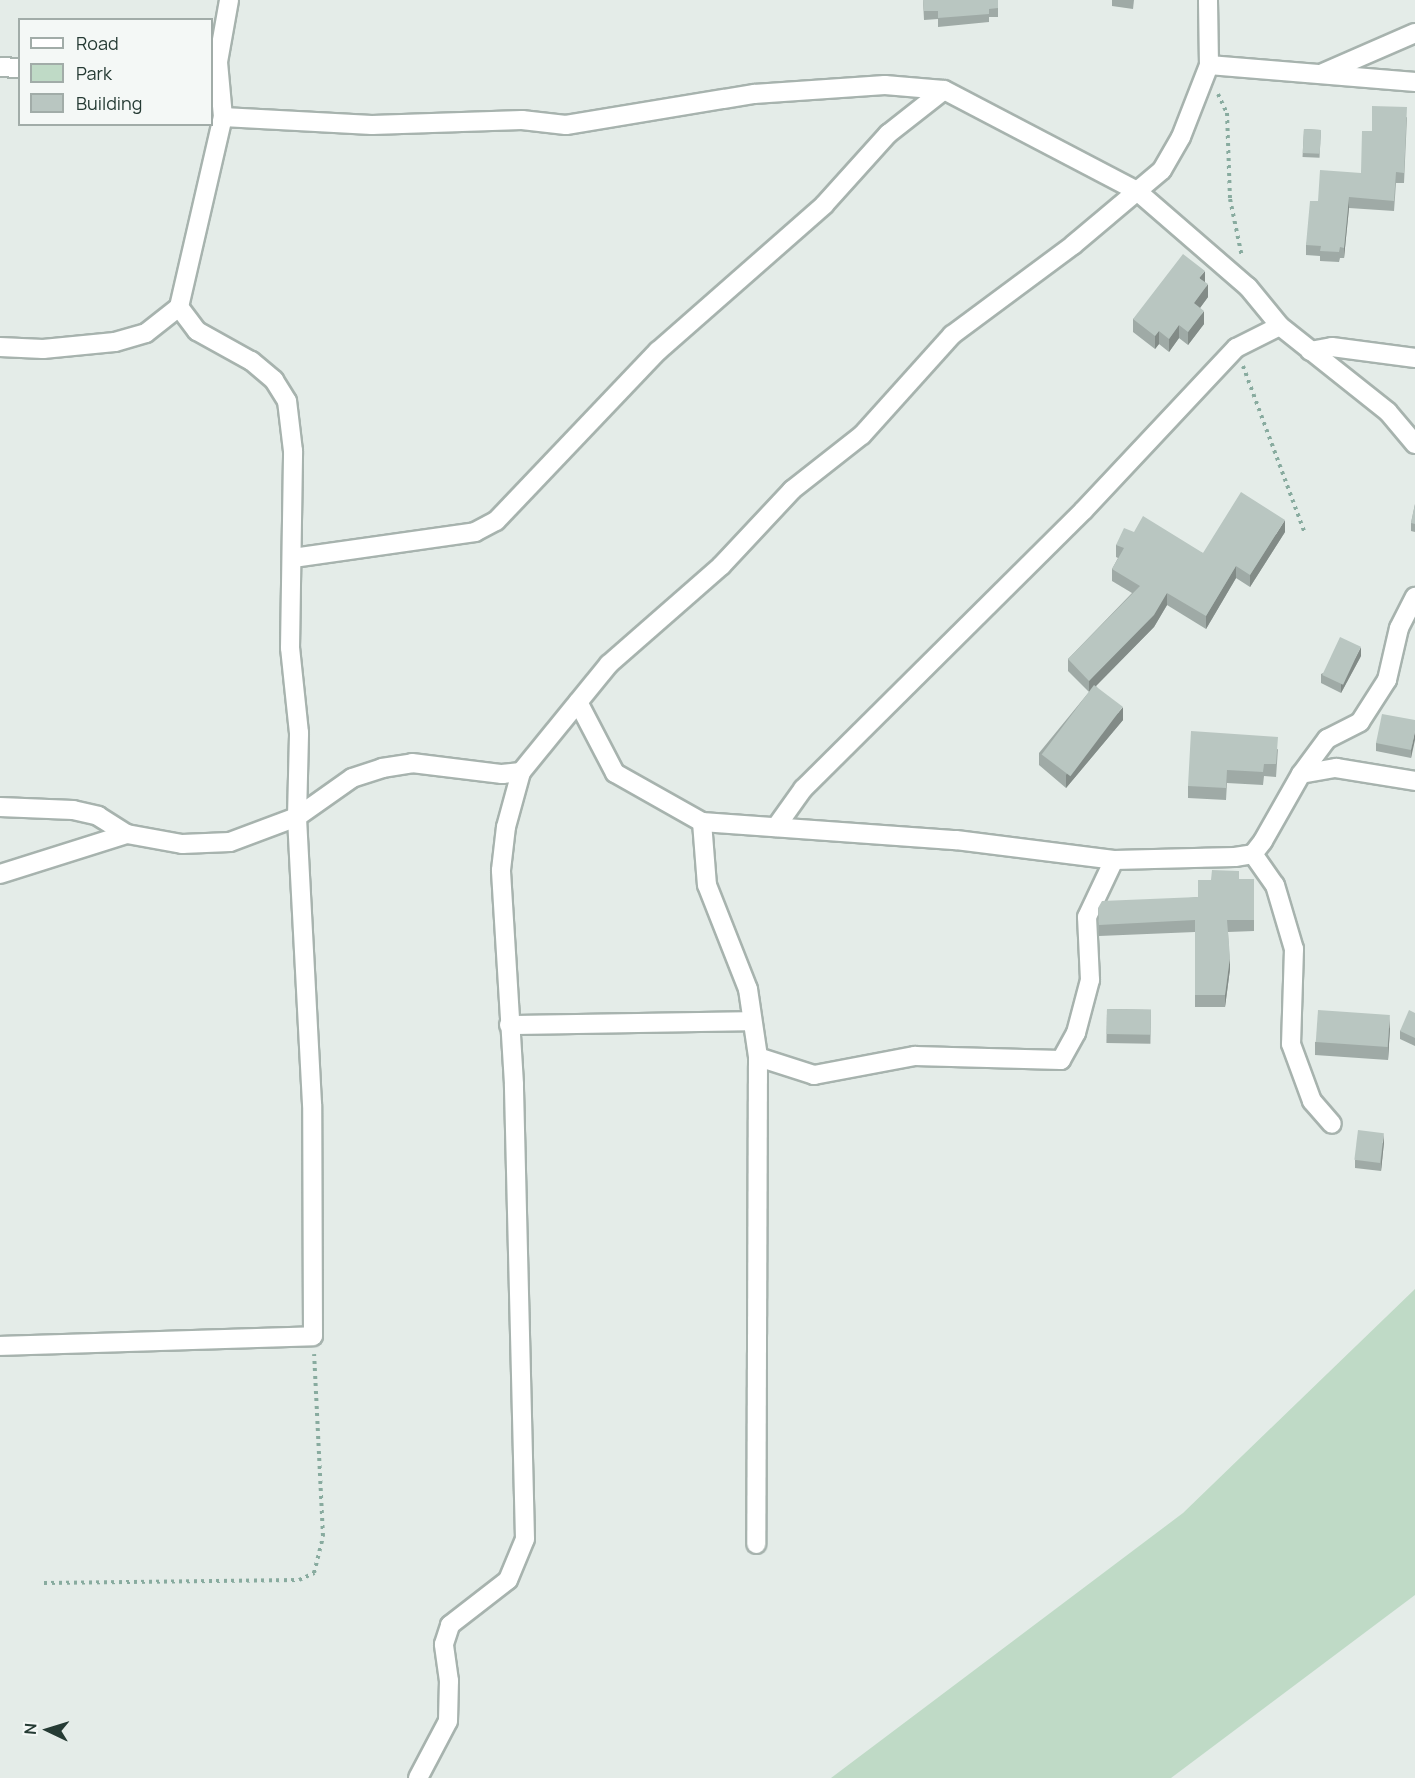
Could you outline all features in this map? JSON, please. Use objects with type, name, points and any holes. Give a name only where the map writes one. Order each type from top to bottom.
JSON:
[{"type":"street","points":[[0,347],[43,349],[115,342],[146,333],[179,307],[224,117],[215,62],[229,0]]},
{"type":"street","points":[[418,1778],[448,1721],[449,1681],[444,1644],[450,1625],[508,1580],[525,1539],[509,1025],[501,870],[506,827],[521,772],[609,664],[721,567],[792,490],[862,435],[952,335],[1162,170],[1181,137],[1207,72],[1208,0]]},
{"type":"street","points":[[1319,75],[1415,33]]},
{"type":"street","points":[[0,67],[18,68]]},
{"type":"street","points":[[1207,72],[1319,75],[1415,82]]},
{"type":"street","points":[[224,117],[372,124],[522,120],[566,125],[754,94],[885,85],[944,90],[1137,191],[1248,287],[1280,326],[1388,412],[1415,444]]},
{"type":"street","points":[[293,558],[475,532],[496,521],[658,351],[824,205],[888,134],[944,90]]},
{"type":"street","points":[[0,1346],[313,1336],[312,1104],[297,817],[299,733],[290,648],[293,451],[286,401],[274,380],[250,361],[197,331],[179,307]]},
{"type":"street","points":[[776,826],[803,789],[1083,511],[1236,348],[1280,326]]},
{"type":"street","points":[[1310,351],[1332,347],[1415,358]]},
{"type":"street","points":[[1253,854],[1301,774],[1327,739],[1360,722],[1387,680],[1399,628],[1415,597]]},
{"type":"street","points":[[578,702],[615,773],[702,822],[956,840],[1114,860],[1253,854]]},
{"type":"street","points":[[0,807],[73,810],[98,816],[127,834],[182,844],[230,842],[297,817],[352,778],[382,768],[412,764],[502,774],[521,772]]},
{"type":"street","points":[[1301,774],[1336,768],[1415,781]]},
{"type":"street","points":[[702,822],[707,885],[748,989],[758,1057],[756,1544]]},
{"type":"street","points":[[0,874],[127,834]]},
{"type":"street","points":[[1253,854],[1275,885],[1294,949],[1291,1044],[1312,1101],[1332,1124]]},
{"type":"street","points":[[758,1057],[814,1075],[915,1056],[1060,1060],[1076,1033],[1090,980],[1087,917],[1114,860]]},
{"type":"street","points":[[509,1025],[752,1021]]},
{"type":"path","points":[[1207,72],[1227,113],[1230,199],[1248,287]]},
{"type":"path","points":[[1236,348],[1305,534]]},
{"type":"path","points":[[44,1583],[299,1580],[314,1573],[323,1536],[313,1336]]},
{"type":"green space","points":[[1415,1289],[1415,1595],[1171,1778],[831,1778],[1183,1513]]},
{"type":"building","points":[[923,0],[998,0],[998,8],[989,9],[989,14],[938,18],[938,11],[924,11]]},
{"type":"building","points":[[1372,106],[1407,107],[1404,173],[1396,172],[1394,201],[1349,197],[1344,248],[1340,247],[1339,252],[1320,251],[1321,246],[1306,245],[1310,201],[1318,201],[1320,170],[1361,173],[1362,131],[1372,131]]},
{"type":"building","points":[[1304,129],[1321,130],[1320,154],[1303,153]]},
{"type":"building","points":[[1183,254],[1205,271],[1199,278],[1208,284],[1194,303],[1204,311],[1188,332],[1179,325],[1169,339],[1159,331],[1155,336],[1133,319]]},
{"type":"building","points":[[1241,492],[1285,520],[1250,575],[1236,566],[1206,616],[1167,593],[1154,615],[1089,681],[1068,659],[1140,586],[1112,569],[1124,548],[1116,545],[1124,528],[1134,532],[1143,516],[1203,553]]},
{"type":"building","points":[[1415,504],[1415,524],[1411,523]]},
{"type":"building","points":[[1340,637],[1361,647],[1343,685],[1322,675]]},
{"type":"building","points":[[1094,685],[1123,707],[1070,776],[1042,754]]},
{"type":"building","points":[[1382,714],[1415,720],[1411,750],[1376,743]]},
{"type":"building","points":[[1191,731],[1278,737],[1276,764],[1264,764],[1263,772],[1227,770],[1226,788],[1188,786]]},
{"type":"building","points":[[1212,870],[1239,871],[1239,879],[1254,879],[1254,920],[1227,920],[1230,957],[1225,995],[1195,995],[1195,920],[1099,925],[1098,908],[1102,901],[1198,897],[1198,880],[1211,880]]},
{"type":"building","points":[[1107,1009],[1151,1010],[1151,1035],[1107,1034]]},
{"type":"building","points":[[1318,1010],[1390,1015],[1388,1047],[1316,1042]]},
{"type":"building","points":[[1409,1010],[1415,1013],[1415,1038],[1400,1031]]},
{"type":"building","points":[[1358,1130],[1384,1133],[1380,1163],[1354,1160]]}]
